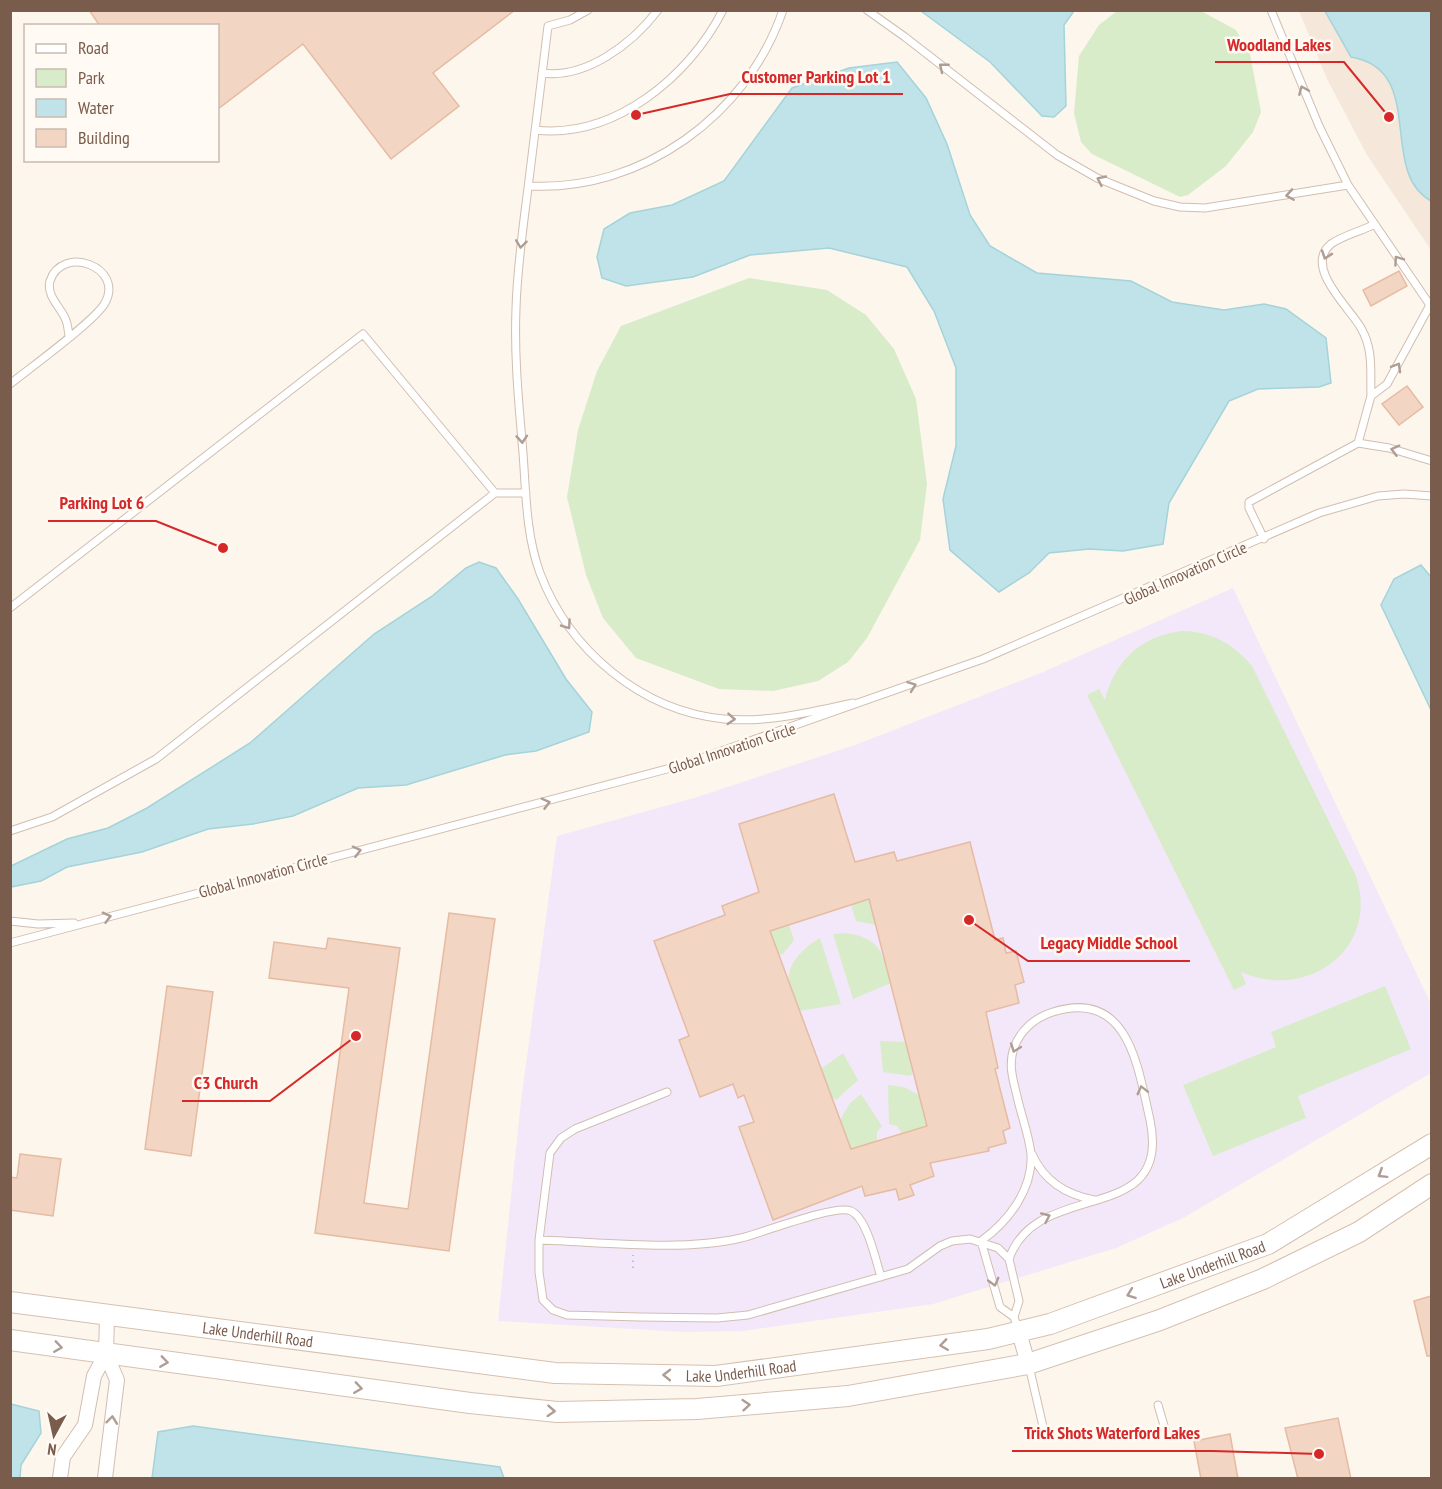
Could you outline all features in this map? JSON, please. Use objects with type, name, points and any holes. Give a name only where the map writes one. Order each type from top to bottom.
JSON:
[{"type":"street","name":"Lake Underhill Road","points":[[10,1302],[555,1373],[716,1376],[1016,1325],[1050,1324],[1268,1244],[1431,1144]]},
{"type":"street","name":"Lake Underhill Road","points":[[10,1341],[470,1403],[557,1412],[697,1409],[848,1396],[1028,1364],[1160,1320],[1263,1279],[1359,1232],[1431,1184]]},
{"type":"street","points":[[105,1479],[117,1380],[106,1354],[107,1316]]},
{"type":"street","points":[[1016,1325],[1028,1364]]},
{"type":"street","points":[[60,1479],[63,1457],[85,1425],[94,1376],[106,1354]]},
{"type":"lane","points":[[588,10],[570,20],[548,26],[516,309],[526,494],[535,557],[559,614],[593,656],[644,694],[700,714],[754,720],[786,717],[883,696]]},
{"type":"lane","points":[[542,73],[561,73],[599,60],[629,41],[658,10]]},
{"type":"lane","points":[[535,130],[563,130],[598,121],[651,95],[683,68],[707,38],[723,10]]},
{"type":"lane","points":[[529,186],[562,186],[609,177],[626,172],[683,142],[719,112],[745,81],[767,47],[783,10]]},
{"type":"lane","points":[[867,10],[1057,155],[1097,178],[1154,201],[1180,207],[1206,208],[1348,186]]},
{"type":"lane","points":[[1271,10],[1319,126],[1348,186],[1431,307],[1387,384],[1371,396]]},
{"type":"lane","points":[[1358,443],[1371,396],[1372,359],[1361,328],[1326,280],[1322,260],[1330,245],[1373,225]]},
{"type":"lane","points":[[10,384],[69,336],[106,302],[108,281],[102,271],[84,262],[72,262],[58,270],[50,282],[51,295],[66,320],[69,336]]},
{"type":"lane","points":[[10,608],[363,334],[495,493]]},
{"type":"lane","points":[[1264,539],[1249,508],[1249,502],[1358,443],[1389,448],[1431,461]]},
{"type":"lane","points":[[10,831],[52,817],[156,759],[495,493],[526,494]]},
{"type":"lane","name":"Global Innovation Circle","points":[[10,943],[611,785],[761,739],[1022,644],[1319,513],[1363,499],[1391,494],[1431,496]]},
{"type":"lane","points":[[10,921],[38,924],[87,922]]},
{"type":"lane","points":[[1008,1259],[1016,1241],[1037,1221],[1096,1201],[1119,1193],[1135,1183],[1146,1169],[1153,1149],[1149,1119],[1132,1046],[1118,1025],[1105,1015],[1083,1008],[1054,1011],[1029,1026],[1016,1042],[1011,1071],[1030,1151],[1040,1169],[1054,1184],[1070,1194],[1096,1201]]},
{"type":"lane","points":[[667,1092],[575,1129],[557,1143],[547,1161],[539,1240],[540,1286],[543,1300],[553,1310],[567,1315],[738,1317],[820,1296],[914,1267],[946,1243],[959,1240],[981,1241],[998,1248],[1008,1259],[1019,1301],[1016,1325]]},
{"type":"lane","points":[[981,1241],[996,1228],[1018,1202],[1028,1179],[1030,1151]]},
{"type":"lane","points":[[539,1240],[714,1243],[756,1234],[833,1211],[846,1210],[855,1213],[863,1224],[881,1277]]},
{"type":"lane","points":[[981,1241],[1000,1307],[1016,1325]]},
{"type":"lane","points":[[1028,1364],[1045,1436]]},
{"type":"lane","points":[[1158,1405],[1165,1429]]},
{"type":"path","points":[[633,1255],[633,1268]]},
{"type":"shaded area","points":[[1299,11],[1431,11],[1431,250],[1367,155],[1327,79]]},
{"type":"shaded area","points":[[1233,588],[1431,1004],[1431,1073],[1183,1218],[1116,1248],[933,1304],[743,1331],[683,1332],[498,1321],[521,1101],[557,836],[694,798],[855,745],[1043,672]]},
{"type":"green space","points":[[1117,11],[1201,11],[1236,30],[1250,54],[1261,112],[1253,132],[1226,166],[1188,195],[1180,197],[1092,154],[1081,142],[1074,113],[1079,56],[1099,25]]},
{"type":"green space","points":[[749,278],[827,290],[866,315],[894,349],[916,399],[927,484],[920,540],[867,638],[848,662],[818,681],[773,691],[719,689],[636,658],[603,618],[586,575],[567,497],[578,430],[597,371],[621,326]]},
{"type":"green space","points":[[1184,631],[1204,634],[1222,641],[1238,651],[1252,666],[1356,876],[1361,903],[1357,926],[1348,947],[1332,963],[1313,974],[1290,980],[1266,979],[1241,972],[1246,984],[1234,990],[1087,695],[1099,689],[1105,700],[1115,673],[1132,652],[1156,638]]},
{"type":"green space","points":[[869,899],[876,925],[856,921],[851,905]]},
{"type":"green space","points":[[789,925],[794,940],[783,954],[778,955],[770,931]]},
{"type":"green space","points":[[844,933],[873,942],[882,955],[891,983],[853,999],[833,934]]},
{"type":"green space","points":[[820,938],[841,1004],[799,1011],[789,984],[790,970],[797,957]]},
{"type":"green space","points":[[1385,986],[1411,1049],[1298,1096],[1306,1118],[1213,1156],[1183,1085],[1276,1047],[1271,1032]]},
{"type":"green space","points":[[880,1041],[905,1042],[913,1071],[911,1076],[883,1072]]},
{"type":"green space","points":[[843,1053],[858,1080],[836,1100],[831,1096],[821,1069]]},
{"type":"green space","points":[[888,1085],[904,1087],[919,1095],[927,1126],[902,1134],[897,1126],[889,1124]]},
{"type":"green space","points":[[861,1094],[882,1126],[877,1132],[877,1141],[851,1149],[840,1120],[850,1103]]},
{"type":"water","points":[[921,11],[1074,11],[1064,25],[1066,106],[1054,117],[1042,116],[990,62]]},
{"type":"water","points":[[1325,11],[1431,11],[1431,201],[1415,187],[1407,168],[1396,100],[1388,81],[1374,66],[1351,57]]},
{"type":"water","points":[[897,62],[926,98],[947,144],[970,215],[990,246],[1037,273],[1131,281],[1172,302],[1224,310],[1264,304],[1286,309],[1326,338],[1331,383],[1319,387],[1258,389],[1229,401],[1169,503],[1163,544],[1123,551],[1089,549],[1049,553],[1029,573],[999,592],[950,550],[943,499],[956,446],[956,368],[934,311],[907,267],[829,248],[750,255],[693,277],[626,286],[602,278],[597,257],[604,229],[630,213],[672,205],[724,181],[792,88],[849,68]]},
{"type":"water","points":[[479,562],[496,568],[518,599],[566,679],[592,712],[589,732],[536,751],[505,755],[406,785],[358,788],[293,816],[253,824],[208,829],[142,852],[67,867],[41,881],[11,887],[11,866],[67,839],[108,828],[147,808],[250,743],[374,634],[431,597],[466,568]]},
{"type":"water","points":[[1421,565],[1431,577],[1431,710],[1381,605],[1394,579]]},
{"type":"water","points":[[11,1404],[39,1411],[41,1433],[21,1465],[20,1478],[11,1478]]},
{"type":"water","points":[[193,1426],[500,1467],[504,1478],[152,1478],[158,1432]]},
{"type":"building","points":[[89,10],[515,10],[433,73],[459,106],[391,159],[303,44],[219,108],[219,24],[99,24]]},
{"type":"building","points":[[1399,271],[1407,286],[1371,306],[1363,290]]},
{"type":"building","points":[[1407,386],[1423,407],[1399,425],[1382,404]]},
{"type":"building","points":[[834,794],[855,862],[894,852],[897,861],[970,842],[995,940],[1003,938],[1006,953],[1016,951],[1024,982],[1015,985],[1019,1003],[986,1012],[998,1068],[995,1069],[1010,1128],[1003,1131],[1006,1143],[988,1148],[989,1151],[930,1163],[934,1176],[910,1185],[914,1195],[899,1200],[896,1189],[865,1196],[862,1186],[773,1220],[739,1127],[754,1122],[744,1095],[738,1098],[733,1084],[700,1097],[679,1040],[689,1036],[654,941],[725,915],[722,906],[759,892],[739,824]],"holes":[[[869,899],[927,1126],[851,1149],[770,931]]]},
{"type":"building","points":[[449,913],[495,919],[449,1251],[315,1233],[349,988],[269,978],[274,942],[326,949],[328,938],[400,948],[364,1203],[408,1209]]},
{"type":"building","points":[[167,986],[213,992],[191,1156],[145,1149]]},
{"type":"building","points":[[20,1154],[61,1159],[53,1216],[10,1210],[10,1177],[17,1178]]},
{"type":"building","points":[[1431,1296],[1431,1356],[1427,1356],[1414,1301]]},
{"type":"building","points":[[1338,1418],[1351,1479],[1298,1479],[1285,1428]]},
{"type":"building","points":[[1230,1434],[1238,1479],[1201,1479],[1194,1441]]},
{"type":"place","name":"Customer Parking Lot 1","points":[[636,115]]},
{"type":"place","name":"Woodland Lakes","points":[[1389,117]]},
{"type":"place","name":"Parking Lot 6","points":[[223,548]]},
{"type":"place","name":"Legacy Middle School","points":[[969,920]]},
{"type":"place","name":"C3 Church","points":[[356,1036]]},
{"type":"place","name":"Trick Shots Waterford Lakes","points":[[1319,1454]]}]
